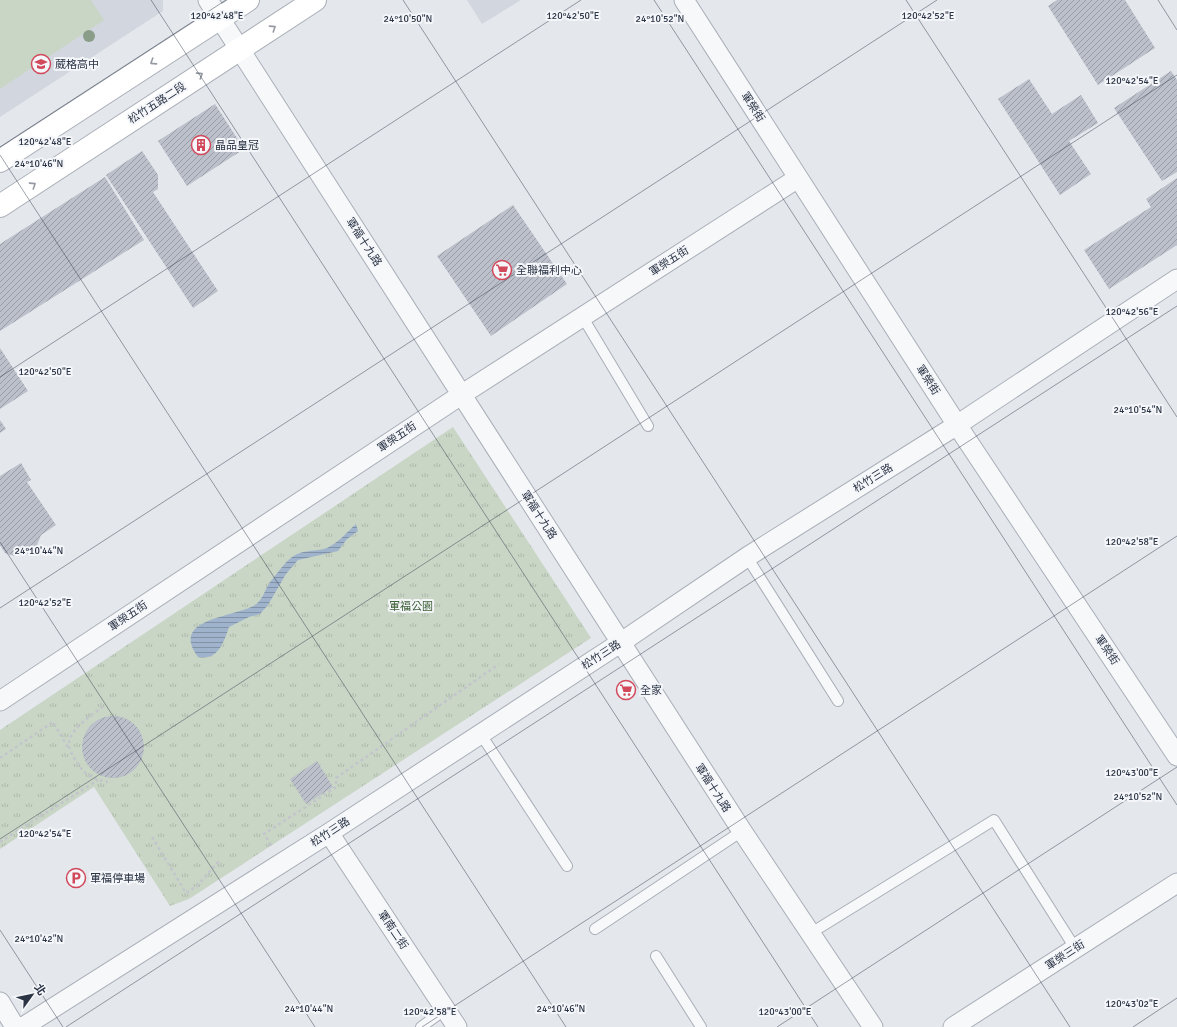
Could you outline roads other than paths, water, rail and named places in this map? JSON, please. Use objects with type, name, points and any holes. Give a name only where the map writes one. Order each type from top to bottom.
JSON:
[{"type":"street","name":"軍福十九路","points":[[208,0],[620,643],[742,831],[873,1027]]},
{"type":"street","points":[[0,161],[248,0]]},
{"type":"street","name":"松竹五路二段","points":[[0,206],[315,0]]},
{"type":"street","name":"軍榮街","points":[[684,0],[957,424],[1177,756]]},
{"type":"street","name":"軍榮五街","points":[[0,701],[461,395],[798,178]]},
{"type":"street","name":"松竹三路","points":[[23,1027],[329,833],[620,643],[747,557],[957,424],[1177,279]]},
{"type":"street","name":"軍南二街","points":[[329,833],[457,1027]]},
{"type":"street","name":"軍榮三街","points":[[953,1027],[1177,883]]},
{"type":"lane","points":[[582,316],[648,426]]},
{"type":"lane","points":[[747,557],[838,701]]},
{"type":"lane","points":[[480,733],[567,866]]},
{"type":"lane","points":[[811,933],[994,820],[1075,948]]},
{"type":"lane","points":[[595,929],[742,831]]},
{"type":"lane","points":[[656,956],[701,1027]]},
{"type":"lane","points":[[421,1027],[446,1010]]},
{"type":"water","points":[[356,524],[358,531],[347,539],[338,551],[298,560],[286,574],[268,605],[260,614],[249,617],[229,627],[225,639],[215,653],[211,656],[198,657],[191,644],[192,634],[197,627],[207,621],[255,605],[262,597],[270,582],[289,559],[296,554],[331,546]]},
{"type":"place","name":"葳格高中","points":[[41,64]]},
{"type":"place","name":"晶品皇冠","points":[[201,145]]},
{"type":"place","name":"全聯福利中心","points":[[502,270]]},
{"type":"place","name":"全家","points":[[626,690]]},
{"type":"place","name":"軍福停車場","points":[[76,878]]},
{"type":"park label","name":"軍福公園","points":[[411,606]]}]
